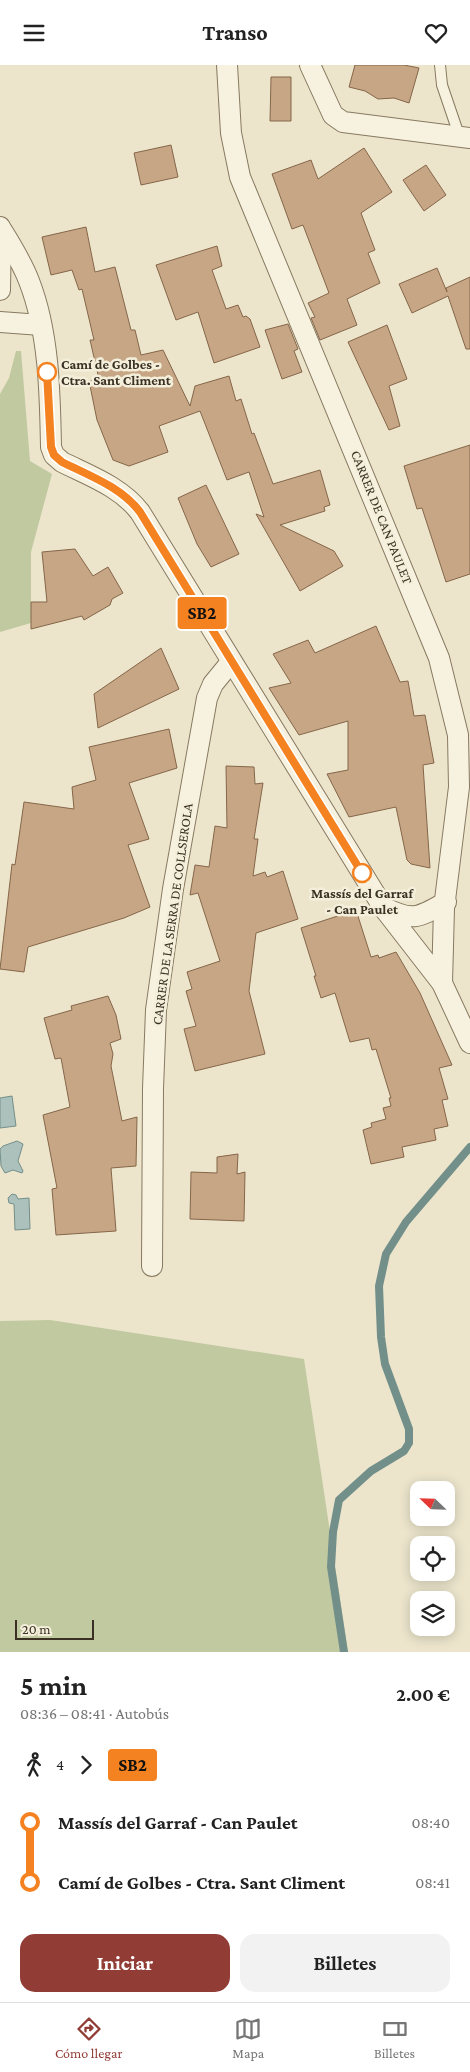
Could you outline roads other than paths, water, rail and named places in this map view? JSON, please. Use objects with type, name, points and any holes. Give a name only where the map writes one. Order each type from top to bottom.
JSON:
[{"type":"street","name":"CARRER DE CAN PAULET","points":[[227,65],[231,133],[240,177],[435,649],[458,735],[459,787],[446,902],[442,983]]},
{"type":"street","points":[[310,65],[333,115],[343,122],[464,136]]},
{"type":"street","name":"CARRER DE CAN PAULET","points":[[1,228],[29,280],[41,325],[47,371],[51,447],[54,455],[62,462],[117,490],[132,501],[383,907],[442,983],[470,1043]]},
{"type":"street","points":[[0,290],[1,228]]},
{"type":"street","points":[[0,322],[41,325]]},
{"type":"street","name":"CARRER DE LA SERRA DE COLLSEROLA","points":[[152,1266],[153,1089],[156,1010],[173,889],[207,698],[213,684],[230,662]]},
{"type":"street","points":[[383,907],[401,916],[416,917],[446,902]]},
{"type":"lane","points":[[440,65],[442,85],[464,136]]},
{"type":"water","points":[[12,1096],[16,1126],[0,1128],[0,1098]]},
{"type":"water","points":[[17,1141],[23,1144],[18,1161],[23,1171],[22,1173],[13,1170],[5,1173],[1,1166],[0,1149]]},
{"type":"water","points":[[12,1194],[16,1195],[18,1199],[29,1198],[30,1229],[15,1230],[14,1204],[9,1203],[8,1198]]},
{"type":"waterway","points":[[344,1652],[331,1567],[333,1532],[339,1500],[371,1471],[404,1451],[409,1443],[409,1429],[385,1364],[381,1337],[379,1286],[386,1254],[406,1222],[470,1147]]},
{"type":"place","name":"Camí de Golbes - Ctra. Sant Climent","points":[[47,372]]},
{"type":"place","name":"Massís del Garraf - Can Paulet","points":[[362,873]]}]
